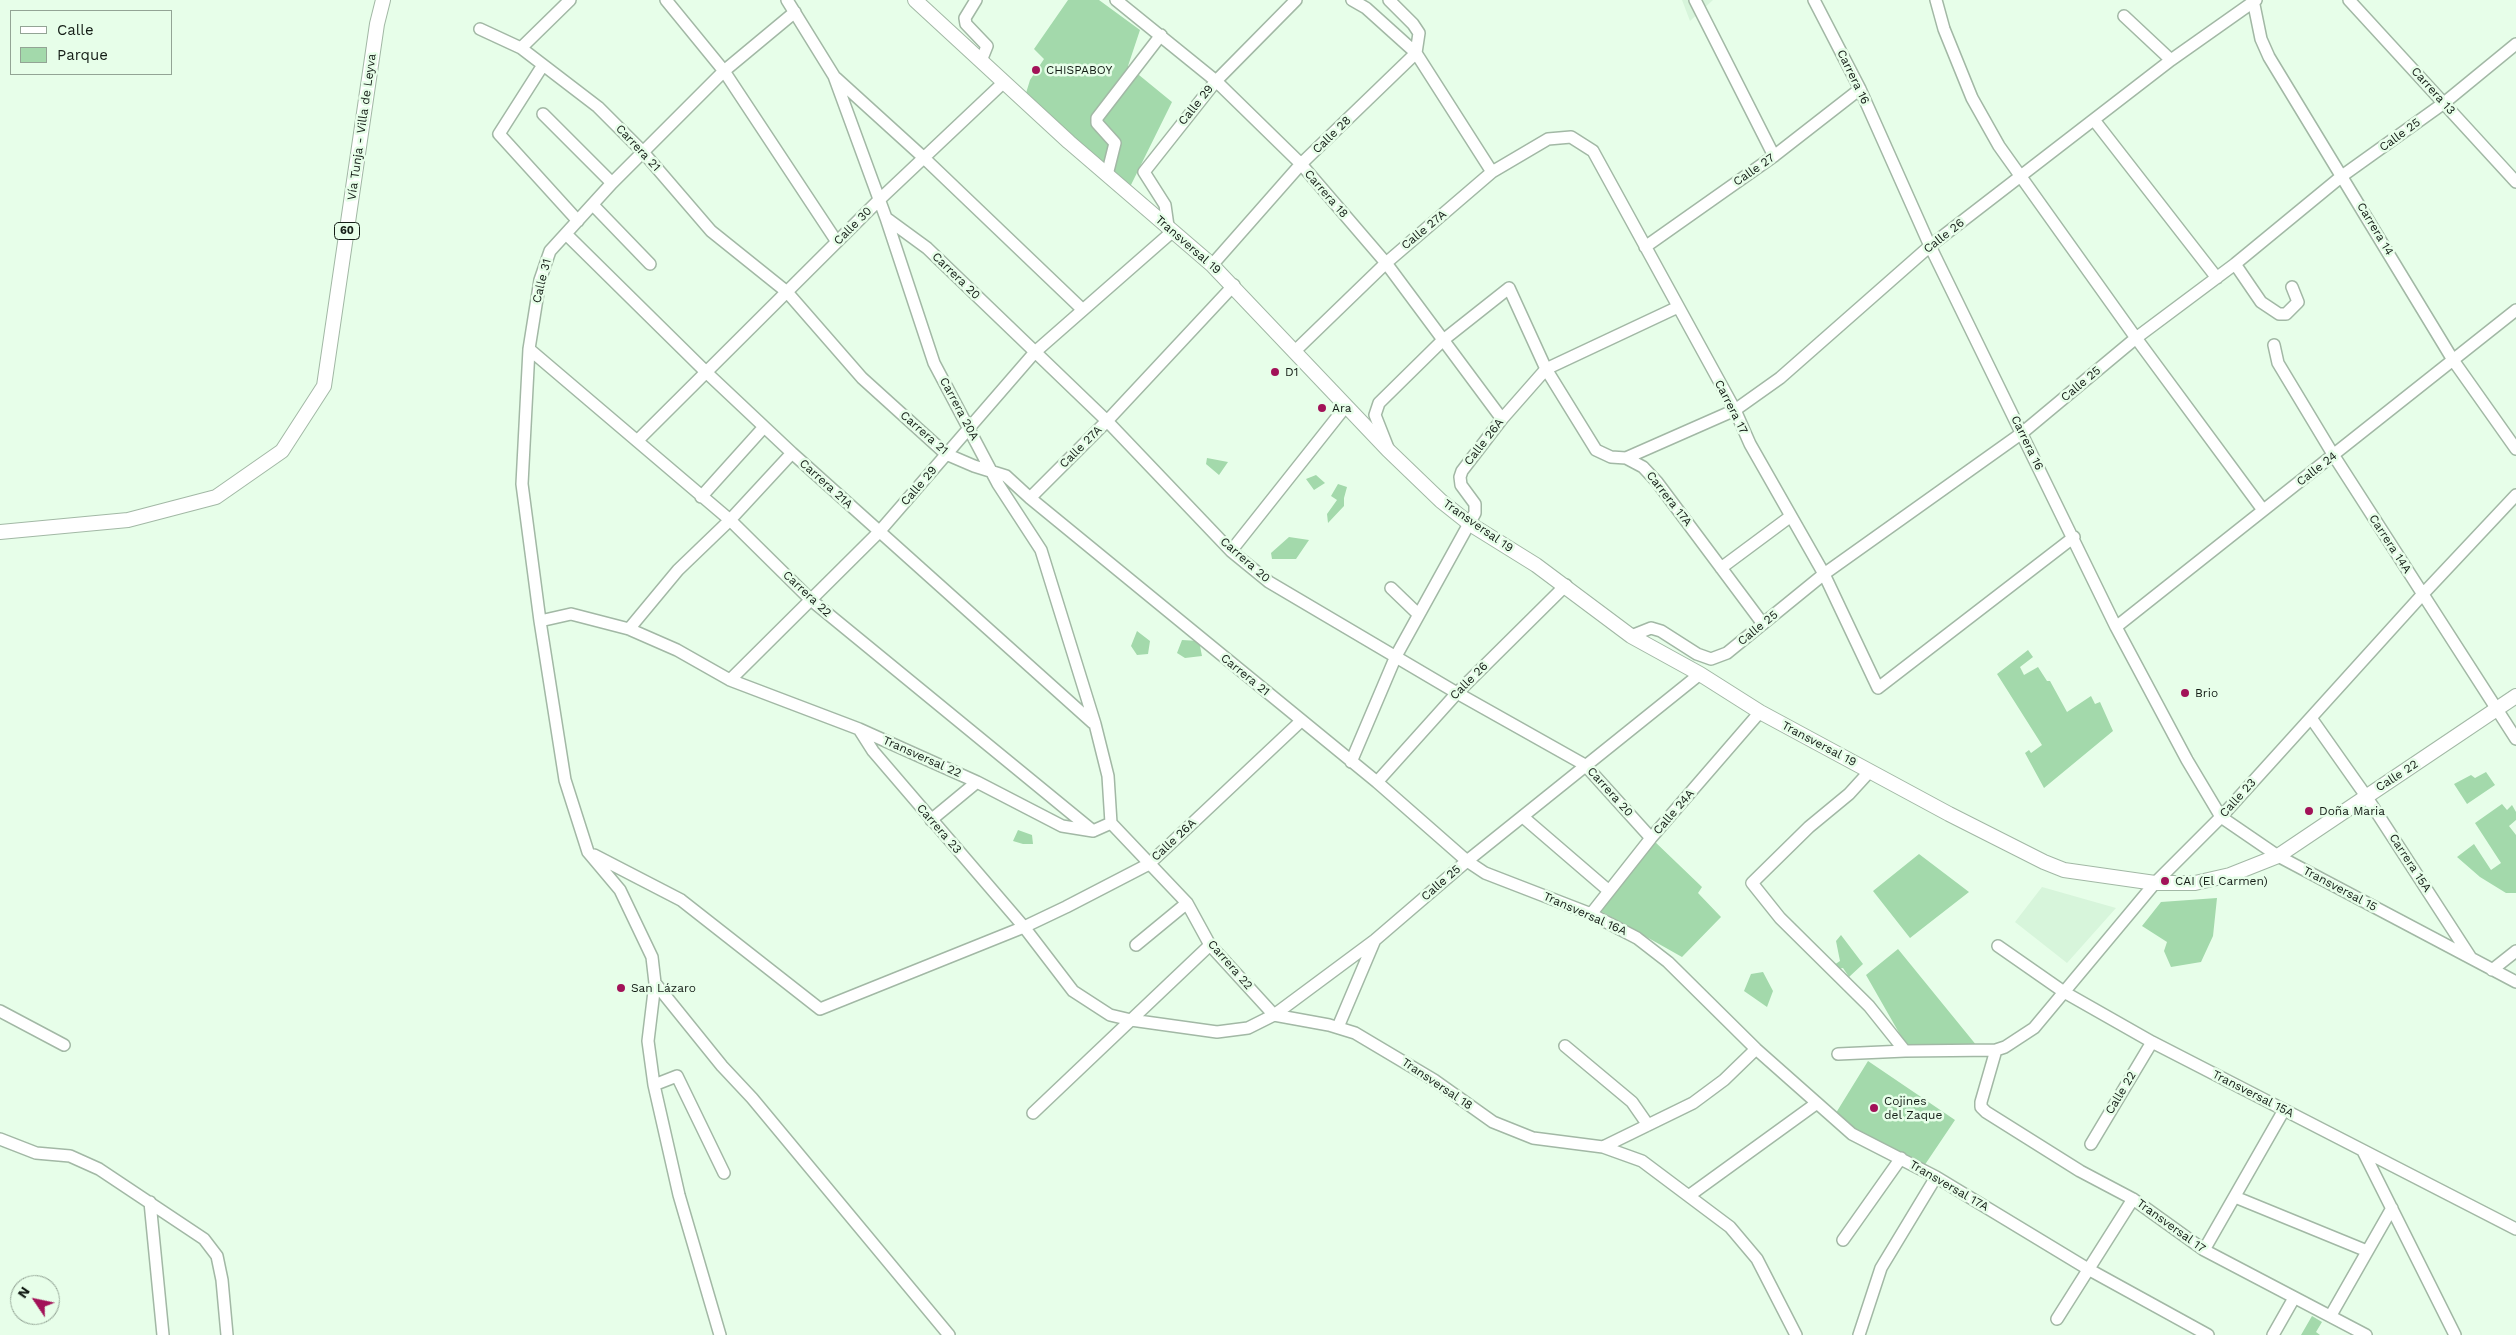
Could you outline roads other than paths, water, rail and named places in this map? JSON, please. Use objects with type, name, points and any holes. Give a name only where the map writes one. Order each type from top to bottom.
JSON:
[{"type":"main road","name":"Vía Tunja - Villa de Leyva","points":[[0,532],[128,520],[216,497],[282,452],[324,386],[377,24],[383,0]]},
{"type":"main road","name":"Transversal 19","points":[[915,0],[1107,175],[1234,285],[1388,450],[1441,501],[1470,524],[1566,585],[1631,636],[1700,674],[1760,712],[1870,772],[2024,853],[2064,870],[2154,884]]},
{"type":"main road","name":"Calle 22","points":[[2278,856],[2516,696]]},
{"type":"main road","points":[[2154,884],[2195,883],[2230,875],[2278,856]]},
{"type":"street","points":[[521,48],[570,0]]},
{"type":"street","points":[[666,0],[724,71],[837,242]]},
{"type":"street","name":"Carrera 20A","points":[[787,0],[834,76],[878,201],[886,218],[934,362],[992,472],[1041,550],[1095,724],[1108,776],[1110,824]]},
{"type":"street","points":[[976,0],[965,18],[966,24],[987,46],[981,62]]},
{"type":"street","name":"Carrera 18","points":[[1116,0],[1130,4],[1161,35],[1216,81],[1301,164],[1386,263],[1442,341],[1502,419]]},
{"type":"street","name":"Calle 29","points":[[730,680],[879,532],[1034,352],[1083,310],[1170,228],[1165,205],[1144,172],[1216,81],[1296,0]]},
{"type":"street","points":[[1352,0],[1366,8],[1416,53],[1492,172]]},
{"type":"street","points":[[1389,0],[1413,24],[1419,33],[1416,53]]},
{"type":"street","points":[[1695,0],[1774,156]]},
{"type":"street","name":"Carrera 16","points":[[1814,0],[1860,89],[1930,246],[2074,537],[2116,627],[2187,760],[2221,817],[2278,856]]},
{"type":"street","points":[[1936,0],[1944,29],[1972,98],[1999,146],[2136,338],[2263,510]]},
{"type":"street","name":"Carrera 13","points":[[2350,0],[2516,182]]},
{"type":"street","name":"Calle 26","points":[[1626,458],[1734,410],[1780,378],[1930,246],[2171,60],[2254,1]]},
{"type":"street","name":"Carrera 14","points":[[2254,1],[2261,39],[2269,57],[2454,360],[2516,449]]},
{"type":"street","name":"Calle 31","points":[[588,852],[565,780],[540,621],[522,484],[529,349],[540,280],[550,251],[612,183],[724,71],[795,12]]},
{"type":"street","points":[[2124,16],[2171,60]]},
{"type":"street","name":"Carrera 21","points":[[480,29],[521,48],[598,107],[643,152],[711,231],[787,292],[862,378],[946,454],[1006,476],[1030,498],[1350,762],[1377,782],[1467,861]]},
{"type":"street","points":[[1107,175],[1115,143],[1097,124],[1096,118],[1161,35]]},
{"type":"street","name":"Calle 25","points":[[1631,636],[1652,628],[1661,631],[1697,654],[1711,659],[1727,653],[1824,574],[2022,433],[2136,338],[2236,264],[2342,176],[2444,103],[2516,44]]},
{"type":"street","name":"Calle 28","points":[[1212,265],[1301,164],[1416,53]]},
{"type":"street","points":[[543,65],[499,134],[578,221]]},
{"type":"street","points":[[834,76],[924,157],[1083,310]]},
{"type":"street","name":"Calle 30","points":[[638,440],[878,201],[1004,82]]},
{"type":"street","name":"Calle 27","points":[[1645,247],[1774,156],[1860,89]]},
{"type":"street","points":[[543,114],[612,183]]},
{"type":"street","points":[[2094,120],[2217,278]]},
{"type":"street","name":"Calle 27A","points":[[1295,351],[1386,263],[1492,172],[1548,139],[1571,137]]},
{"type":"street","name":"Carrera 17","points":[[1571,137],[1593,151],[1824,574],[1878,688],[2074,537]]},
{"type":"street","points":[[593,205],[650,264]]},
{"type":"street","name":"Carrera 20","points":[[886,218],[927,248],[1107,421],[1231,551],[1269,582],[1456,693],[1585,765],[1651,838]]},
{"type":"street","name":"Carrera 21A","points":[[566,234],[764,427],[1095,724]]},
{"type":"street","points":[[2236,264],[2261,302],[2279,314],[2286,314],[2298,302],[2292,287]]},
{"type":"street","name":"Calle 27A","points":[[1030,498],[1107,421],[1234,285]]},
{"type":"street","name":"Carrera 17A","points":[[1442,341],[1509,288],[1546,369],[1596,450],[1610,457],[1626,458],[1642,467],[1657,482],[1763,624]]},
{"type":"street","name":"Calle 26A","points":[[1350,762],[1396,656],[1476,513],[1475,504],[1461,485],[1460,477],[1462,471],[1502,419],[1546,369],[1678,307]]},
{"type":"street","name":"Calle 24","points":[[2116,627],[2516,310]]},
{"type":"street","points":[[1388,450],[1375,415],[1379,403],[1442,341]]},
{"type":"street","name":"Carrera 14A","points":[[2274,345],[2278,363],[2334,456],[2516,739]]},
{"type":"street","name":"Carrera 22","points":[[529,349],[730,520],[811,600],[1093,831]]},
{"type":"street","points":[[1231,551],[1346,406]]},
{"type":"street","points":[[701,497],[764,427]]},
{"type":"street","points":[[629,629],[678,570],[730,520],[792,452]]},
{"type":"street","name":"Calle 23","points":[[1996,1050],[2005,1047],[2034,1028],[2154,884],[2221,817],[2422,595],[2516,495]]},
{"type":"street","points":[[1721,568],[1791,516]]},
{"type":"street","name":"Calle 26","points":[[1377,782],[1456,693],[1566,585]]},
{"type":"street","points":[[1391,588],[1418,614]]},
{"type":"street","points":[[540,621],[571,614],[629,629],[676,650],[730,680]]},
{"type":"street","name":"Calle 25","points":[[1131,1020],[1217,1032],[1248,1028],[1274,1015],[1375,940],[1467,861],[1700,674]]},
{"type":"street","name":"Transversal 22","points":[[730,680],[859,729],[977,782],[1062,826],[1093,831]]},
{"type":"street","name":"Calle 24A","points":[[1591,914],[1651,838],[1760,712]]},
{"type":"street","name":"Carrera 15A","points":[[2312,718],[2366,796],[2472,960]]},
{"type":"street","name":"Calle 26A","points":[[588,852],[681,900],[820,1010],[1024,926],[1066,907],[1149,864],[1301,721]]},
{"type":"street","name":"Carrera 23","points":[[859,729],[873,752],[1024,926],[1074,991],[1110,1015],[1131,1020]]},
{"type":"street","points":[[1870,772],[1849,794],[1809,827],[1752,883],[1780,918],[1869,1006],[1905,1051]]},
{"type":"street","points":[[931,820],[977,782]]},
{"type":"street","points":[[1523,817],[1609,891]]},
{"type":"street","points":[[1093,831],[1110,824]]},
{"type":"street","name":"Carrera 22","points":[[1110,824],[1187,903],[1210,945],[1274,1015]]},
{"type":"street","points":[[588,852],[620,890],[652,957],[655,983],[648,1040],[654,1085],[679,1194],[720,1335]]},
{"type":"street","name":"Transversal 15","points":[[2278,856],[2516,982]]},
{"type":"street","name":"Transversal 16A","points":[[1467,861],[1485,873],[1591,914],[1637,938],[1668,962],[1713,1006]]},
{"type":"street","points":[[1136,945],[1187,903]]},
{"type":"street","points":[[1338,1027],[1375,940]]},
{"type":"street","points":[[1034,1112],[1210,945]]},
{"type":"street","name":"Transversal 15A","points":[[1998,946],[2064,992],[2152,1042],[2516,1229]]},
{"type":"street","points":[[2492,970],[2516,950]]},
{"type":"street","points":[[655,983],[722,1066],[752,1098],[949,1335]]},
{"type":"street","name":"Transversal 17A","points":[[1713,1006],[1756,1049],[1852,1134],[1936,1177],[2088,1269],[2208,1335]]},
{"type":"street","points":[[0,1011],[64,1045]]},
{"type":"street","name":"Transversal 18","points":[[1274,1015],[1338,1027],[1355,1033],[1434,1080],[1493,1122],[1533,1138],[1603,1148],[1642,1161],[1690,1195],[1730,1227],[1757,1259],[1796,1335]]},
{"type":"street","name":"Calle 22","points":[[2091,1144],[2152,1042]]},
{"type":"street","points":[[1565,1046],[1632,1102],[1648,1125]]},
{"type":"street","points":[[1603,1148],[1693,1104],[1724,1080],[1756,1049]]},
{"type":"street","points":[[1838,1054],[1996,1050]]},
{"type":"street","name":"Transversal 17","points":[[1996,1050],[1981,1107],[2080,1170],[2133,1199],[2204,1250],[2366,1335]]},
{"type":"street","points":[[654,1085],[677,1076],[724,1173]]},
{"type":"street","points":[[1690,1195],[1817,1103]]},
{"type":"street","points":[[2204,1250],[2284,1110]]},
{"type":"street","points":[[0,1139],[36,1153],[70,1156],[99,1169],[204,1239],[217,1256],[222,1280],[227,1335]]},
{"type":"street","points":[[2363,1151],[2455,1335]]},
{"type":"street","points":[[1844,1240],[1900,1158]]},
{"type":"street","points":[[1859,1335],[1881,1268],[1936,1177]]},
{"type":"street","points":[[2235,1196],[2368,1251]]},
{"type":"street","points":[[2057,1319],[2133,1199]]},
{"type":"street","points":[[150,1202],[163,1335]]},
{"type":"street","points":[[2331,1315],[2392,1208]]},
{"type":"street","points":[[2272,1335],[2294,1298]]},
{"type":"place","name":"CHISPABOY","points":[[1036,70]]},
{"type":"place","name":"D1","points":[[1275,372]]},
{"type":"place","name":"Ara","points":[[1322,408]]},
{"type":"place","name":"Brio","points":[[2185,693]]},
{"type":"place","name":"Doña Maria","points":[[2309,811]]},
{"type":"place","name":"CAI (El Carmen)","points":[[2165,881]]},
{"type":"place","name":"San Lázaro","points":[[621,988]]},
{"type":"place","name":"Cojines del Zaque","points":[[1874,1108]]}]
